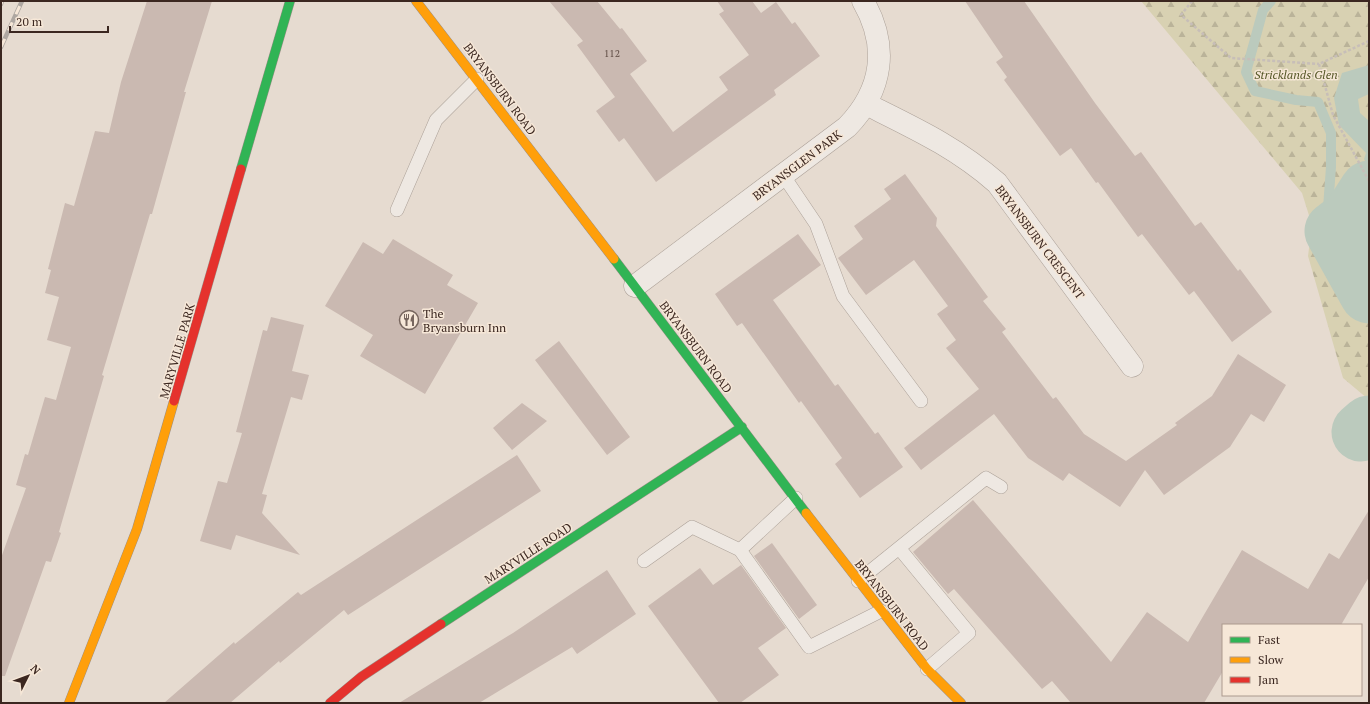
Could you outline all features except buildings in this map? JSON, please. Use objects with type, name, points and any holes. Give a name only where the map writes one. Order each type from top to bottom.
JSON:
[{"type":"street","name":"MARYVILLE PARK","points":[[69,703],[137,529],[290,1]]},
{"type":"street","name":"BRYANSBURN ROAD","points":[[416,1],[635,286],[881,611],[953,700]]},
{"type":"street","name":"BRYANSGLEN PARK","points":[[635,286],[847,127],[866,104],[873,89],[878,71],[879,52],[877,34],[871,16],[863,1]]},
{"type":"street","name":"BRYANSBURN CRESCENT","points":[[866,104],[944,143],[974,163],[997,183],[1132,366]]},
{"type":"street","name":"MARYVILLE ROAD","points":[[330,703],[361,677],[742,427]]},
{"type":"lane","points":[[397,210],[436,120],[477,79]]},
{"type":"lane","points":[[783,175],[816,224],[843,296],[920,401]]},
{"type":"lane","points":[[858,581],[986,478],[1001,487]]},
{"type":"lane","points":[[740,550],[796,498]]},
{"type":"lane","points":[[644,561],[692,527],[740,550],[809,647],[881,611]]},
{"type":"lane","points":[[899,548],[969,633],[927,669]]},
{"type":"path","points":[[1192,1],[1181,15],[1231,58],[1319,64],[1369,41]]},
{"type":"path","points":[[1319,64],[1333,115],[1369,181]]},
{"type":"green space","name":"Stricklands Glen","points":[[1141,1],[1369,1],[1368,399],[1343,378],[1308,256],[1312,225],[1302,193]]},
{"type":"shaded area","points":[[1369,65],[1369,94],[1358,99],[1360,113],[1369,121],[1369,168],[1364,159],[1366,153],[1339,125],[1334,98],[1342,73]]},
{"type":"waterway","points":[[1271,1],[1263,10],[1246,72],[1255,91],[1296,100],[1318,102],[1331,133],[1331,167],[1328,208],[1334,231]]},
{"type":"waterway","points":[[1369,190],[1351,218],[1334,231],[1369,294]]},
{"type":"waterway","points":[[1361,432],[1369,425]]},
{"type":"railway","points":[[1,47],[22,1]]},
{"type":"traffic: fast","points":[[241,169],[290,1]]},
{"type":"traffic: fast","points":[[614,259],[806,513]]},
{"type":"traffic: fast","points":[[441,624],[742,427]]},
{"type":"traffic: slow","points":[[416,1],[614,259]]},
{"type":"traffic: slow","points":[[69,703],[137,529],[174,401]]},
{"type":"traffic: slow","points":[[806,513],[927,669],[961,703]]},
{"type":"traffic: jam","points":[[174,401],[241,169]]},
{"type":"traffic: jam","points":[[330,703],[361,677],[441,624]]},
{"type":"place","name":"The Bryansburn Inn","points":[[409,320]]}]
